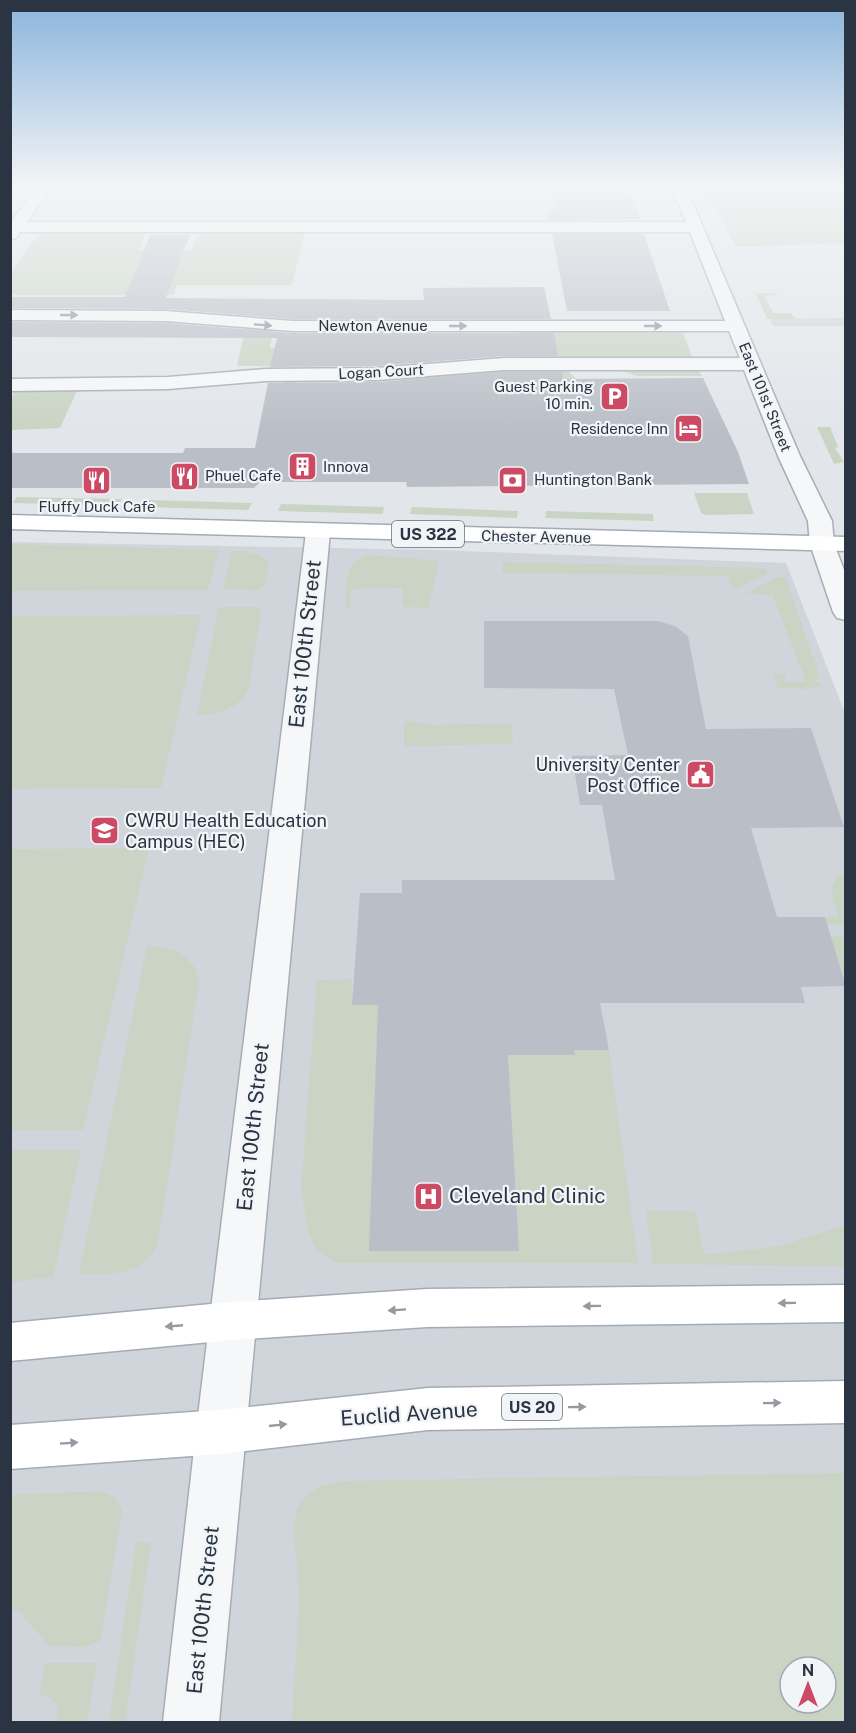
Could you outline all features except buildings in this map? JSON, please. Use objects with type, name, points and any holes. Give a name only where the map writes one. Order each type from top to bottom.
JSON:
[{"type":"main road","name":"Chester Avenue","points":[[10,522],[834,544]]},
{"type":"main road","points":[[10,1342],[232,1321],[427,1308],[846,1303]]},
{"type":"main road","name":"Euclid Avenue","points":[[10,1447],[220,1432],[428,1409],[846,1402]]},
{"type":"street","name":"East 101st Street","points":[[712,268],[789,456],[820,521],[834,544],[846,612]]},
{"type":"street","name":"Newton Avenue","points":[[10,315],[165,315],[293,326],[736,326]]},
{"type":"street","name":"Logan Court","points":[[10,385],[168,383],[265,375],[377,374],[504,364],[752,364]]},
{"type":"street","name":"East 100th Street","points":[[191,1722],[220,1432],[318,532]]},
{"type":"shaded area","points":[[845,318],[845,326],[773,326],[770,319]]},
{"type":"shaded area","name":"Cleveland Clinic","points":[[11,542],[436,550],[786,563],[845,713],[845,1722],[11,1722]]},
{"type":"green space","points":[[15,268],[296,268],[292,285],[177,285],[173,295],[11,295],[11,273]]},
{"type":"green space","points":[[756,293],[781,294],[765,296],[773,313],[791,313],[795,319],[767,319]]},
{"type":"green space","points":[[249,328],[273,330],[270,348],[302,347],[299,366],[237,366],[245,330]]},
{"type":"green space","points":[[519,331],[683,333],[692,357],[524,357]]},
{"type":"green space","points":[[485,369],[561,370],[568,371],[576,379],[295,380],[293,388],[284,388],[285,380]]},
{"type":"green space","points":[[617,369],[698,369],[702,376],[637,376]]},
{"type":"green space","points":[[77,391],[60,428],[11,430],[11,399],[14,392]]},
{"type":"green space","points":[[817,427],[830,427],[838,447],[835,448],[844,462],[834,464]]},
{"type":"green space","points":[[694,493],[747,493],[754,514],[706,515],[701,513]]},
{"type":"green space","points":[[17,497],[122,499],[118,506],[13,503]]},
{"type":"green space","points":[[148,500],[252,503],[248,510],[144,507]]},
{"type":"green space","points":[[281,504],[384,507],[383,514],[278,511]]},
{"type":"green space","points":[[412,507],[518,511],[517,518],[410,514]]},
{"type":"green space","points":[[546,511],[653,514],[654,521],[545,518]]},
{"type":"green space","points":[[11,544],[219,550],[208,590],[11,591]]},
{"type":"green space","points":[[232,551],[257,554],[269,563],[265,586],[259,590],[223,589]]},
{"type":"green space","points":[[370,555],[438,561],[429,608],[403,607],[402,588],[351,589],[350,609],[345,608],[348,575],[351,568],[361,558]]},
{"type":"green space","points":[[503,562],[765,568],[768,573],[735,589],[731,587],[728,576],[507,573],[502,572]]},
{"type":"green space","points":[[777,577],[785,577],[820,677],[814,680],[823,686],[809,689],[778,688],[773,673],[785,675],[786,682],[806,682],[773,596],[746,593]]},
{"type":"green space","points":[[219,607],[256,607],[261,611],[248,691],[233,707],[211,714],[197,715]]},
{"type":"green space","points":[[201,615],[161,788],[11,789],[11,616]]},
{"type":"green space","points":[[404,722],[432,725],[511,723],[513,744],[404,746]]},
{"type":"green space","points":[[149,848],[83,1130],[11,1130],[11,849]]},
{"type":"green space","points":[[845,873],[845,925],[827,924],[824,917],[839,916],[832,886],[838,877]]},
{"type":"green space","points":[[846,935],[845,979],[831,936]]},
{"type":"green space","points":[[147,946],[173,950],[187,958],[197,972],[199,981],[158,1243],[145,1262],[135,1268],[114,1273],[79,1274]]},
{"type":"green space","points":[[352,979],[352,1005],[378,1005],[370,1251],[519,1251],[508,1050],[575,1054],[574,1050],[609,1050],[638,1263],[335,1263],[316,1250],[308,1231],[301,1190],[317,980]]},
{"type":"green space","points":[[11,1150],[81,1150],[53,1277],[11,1282]]},
{"type":"green space","points":[[646,1211],[695,1211],[704,1255],[780,1246],[845,1225],[845,1266],[653,1264]]},
{"type":"green space","points":[[845,1473],[845,1722],[292,1722],[298,1616],[295,1516],[306,1496],[330,1484],[343,1481]]},
{"type":"green space","points":[[101,1491],[116,1498],[122,1511],[100,1641],[84,1647],[49,1646],[21,1613],[11,1608],[11,1495]]},
{"type":"green space","points":[[136,1542],[151,1543],[125,1722],[109,1722]]},
{"type":"green space","points":[[45,1663],[97,1663],[87,1722],[57,1722],[58,1706],[50,1697],[40,1696]]},
{"type":"place","name":"Guest Parking 10 min.","points":[[614,396]]},
{"type":"place","name":"Residence Inn","points":[[689,429]]},
{"type":"place","name":"Innova","points":[[302,467]]},
{"type":"place","name":"Phuel Cafe","points":[[184,476]]},
{"type":"place","name":"Fluffy Duck Cafe","points":[[97,480]]},
{"type":"place","name":"Huntington Bank","points":[[513,480]]},
{"type":"place","name":"University Center Post Office","points":[[701,775]]},
{"type":"place","name":"CWRU Health Education Campus (HEC)","points":[[104,831]]},
{"type":"place","name":"Cleveland Clinic","points":[[428,1196]]}]
